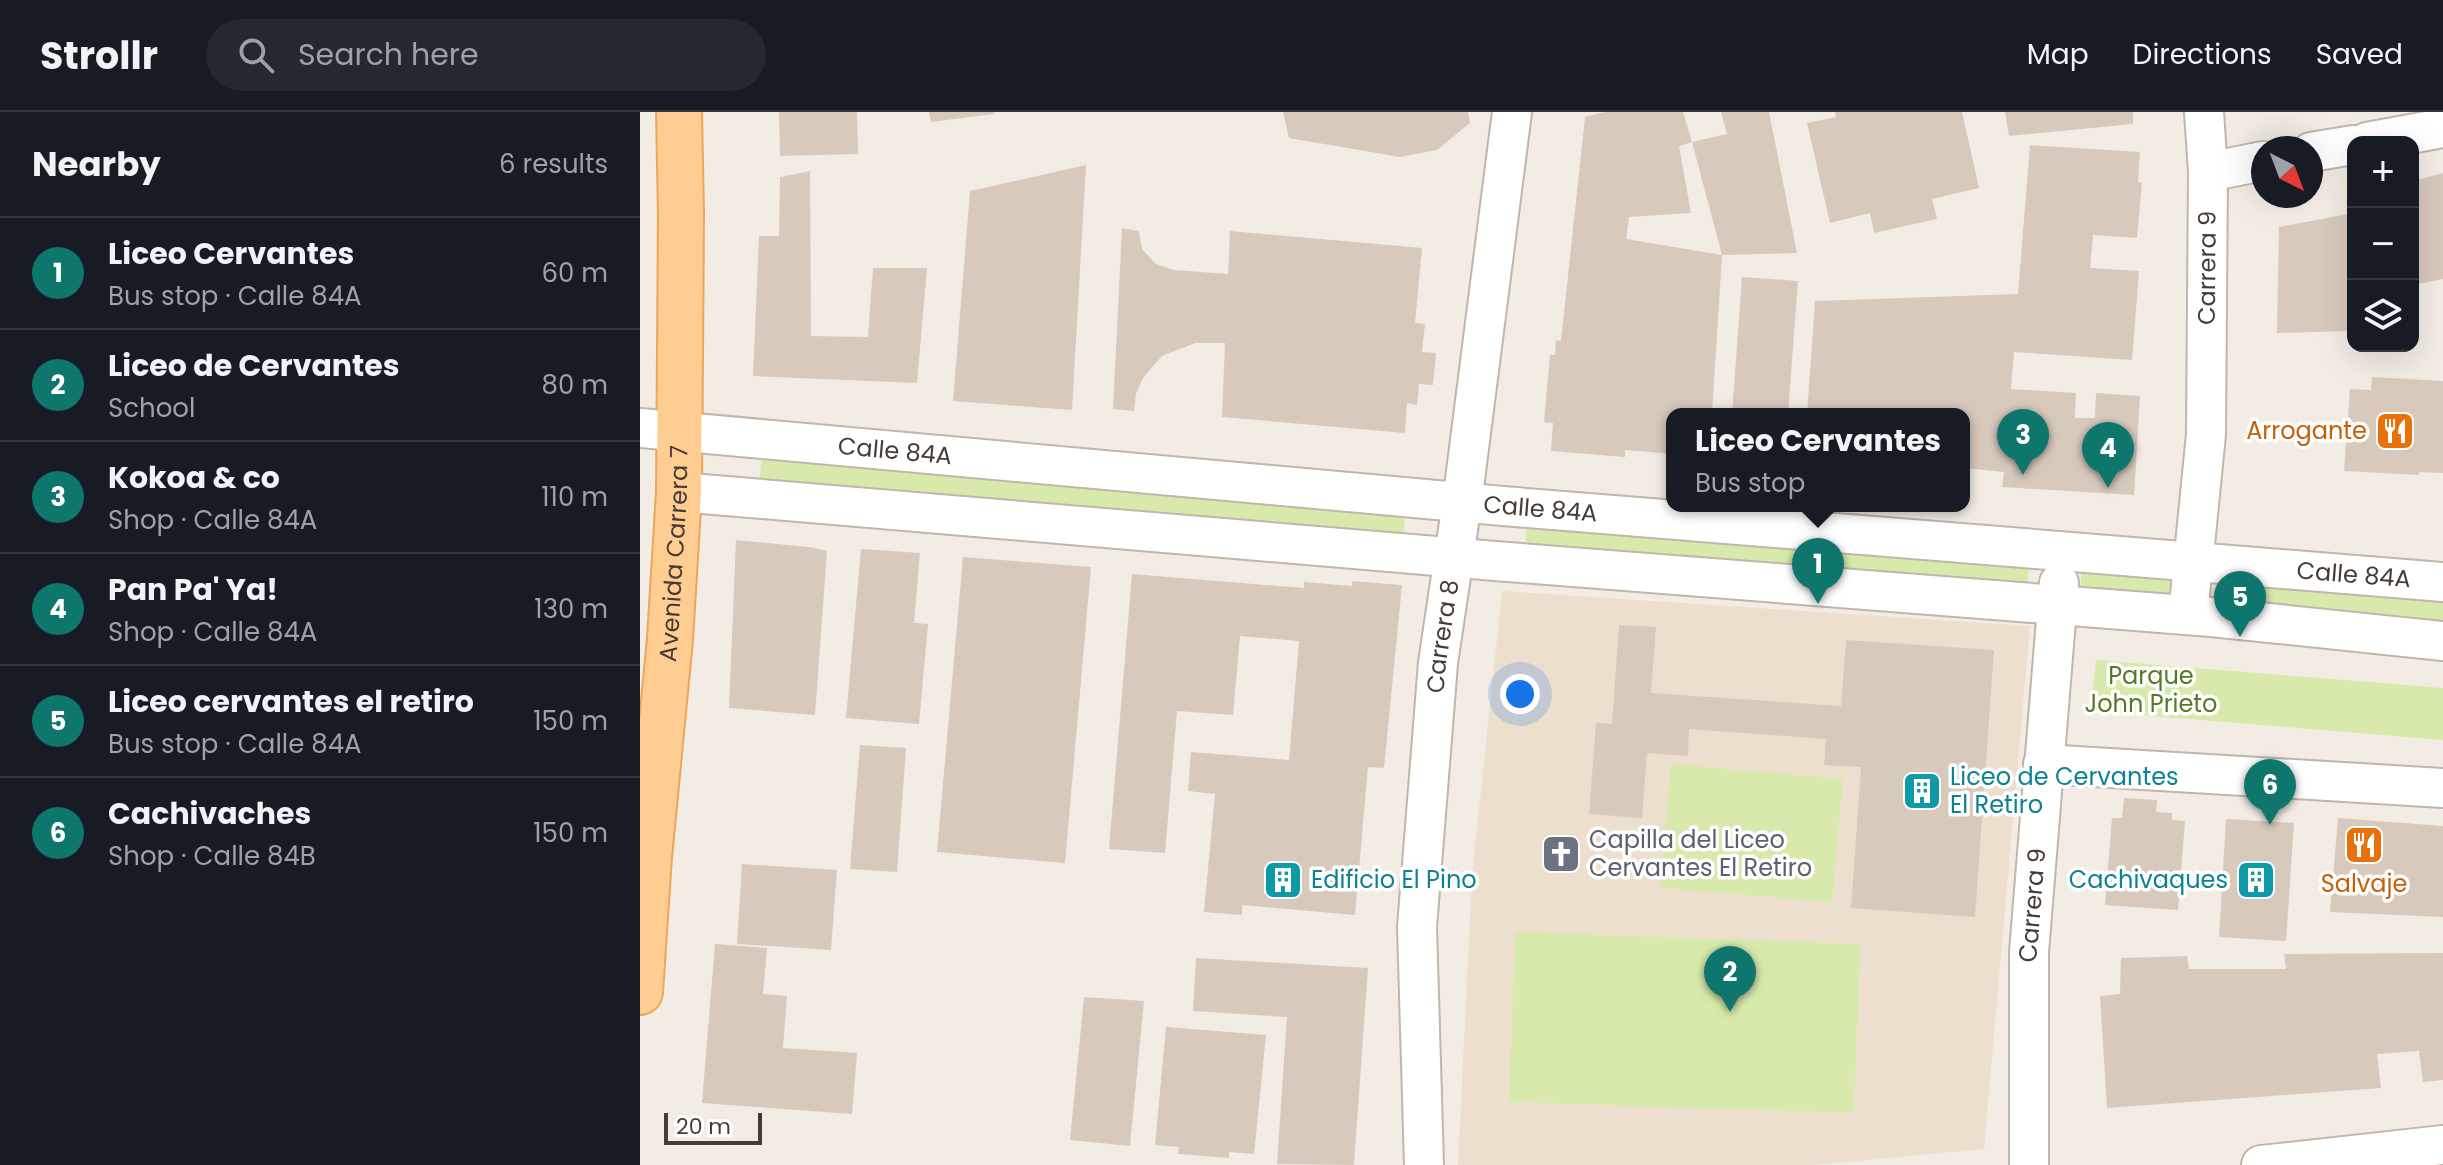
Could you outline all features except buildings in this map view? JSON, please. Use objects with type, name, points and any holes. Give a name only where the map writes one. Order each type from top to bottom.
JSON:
[{"type":"main road","name":"Avenida Carrera 7","points":[[640,992],[649,857],[670,639],[679,492],[660,430],[679,112]]},
{"type":"street","name":"Carrera 8","points":[[1424,1165],[1417,927],[1438,663],[1462,503],[1512,112]]},
{"type":"street","name":"Carrera 9","points":[[2188,615],[2206,434],[2208,172],[2204,112]]},
{"type":"street","points":[[2400,136],[2443,128]]},
{"type":"street","points":[[2323,150],[2347,146]]},
{"type":"street","points":[[2208,172],[2251,163]]},
{"type":"street","name":"Calle 84A","points":[[660,430],[1462,503],[2443,582]]},
{"type":"street","points":[[679,492],[1454,558],[2188,615],[2443,641]]},
{"type":"street","name":"Carrera 9","points":[[2029,1165],[2029,952],[2062,552]]},
{"type":"street","points":[[2043,764],[2443,788]]},
{"type":"street","points":[[2261,1165],[2392,1158],[2436,1152]]},
{"type":"shaded area","points":[[1502,591],[2030,626],[1984,1149],[1813,1165],[1458,1165],[1472,875]]},
{"type":"green space","points":[[762,452],[1406,510],[1402,543],[759,485]]},
{"type":"green space","points":[[1527,520],[2029,563],[2027,594],[1525,551]]},
{"type":"green space","points":[[2082,566],[2176,573],[2173,600],[2080,593]]},
{"type":"green space","points":[[2228,577],[2443,595],[2443,624],[2226,607]]},
{"type":"green space","name":"Parque John Prieto","points":[[2096,660],[2443,688],[2443,740],[2091,711]]},
{"type":"green space","points":[[1671,764],[1843,779],[1832,902],[1660,888]]},
{"type":"green space","points":[[1515,932],[1860,944],[1854,1113],[1509,1102]]},
{"type":"place","name":"Arrogante","points":[[2395,431]]},
{"type":"place","name":"Kokoa & co","points":[[2023,475]]},
{"type":"place","name":"Pan Pa' Ya!","points":[[2108,488]]},
{"type":"place","name":"Liceo Cervantes","points":[[1818,604]]},
{"type":"place","name":"Liceo cervantes el retiro","points":[[2240,637]]},
{"type":"place","name":"Liceo de Cervantes El Retiro","points":[[1922,791]]},
{"type":"place","name":"Cachivaches","points":[[2270,825]]},
{"type":"place","name":"Salvaje","points":[[2364,845]]},
{"type":"place","name":"Capilla del Liceo Cervantes El Retiro","points":[[1561,854]]},
{"type":"place","name":"Edificio El Pino","points":[[1283,880]]},
{"type":"place","name":"Cachivaques","points":[[2256,880]]},
{"type":"place","name":"Liceo de Cervantes","points":[[1730,1012]]}]
